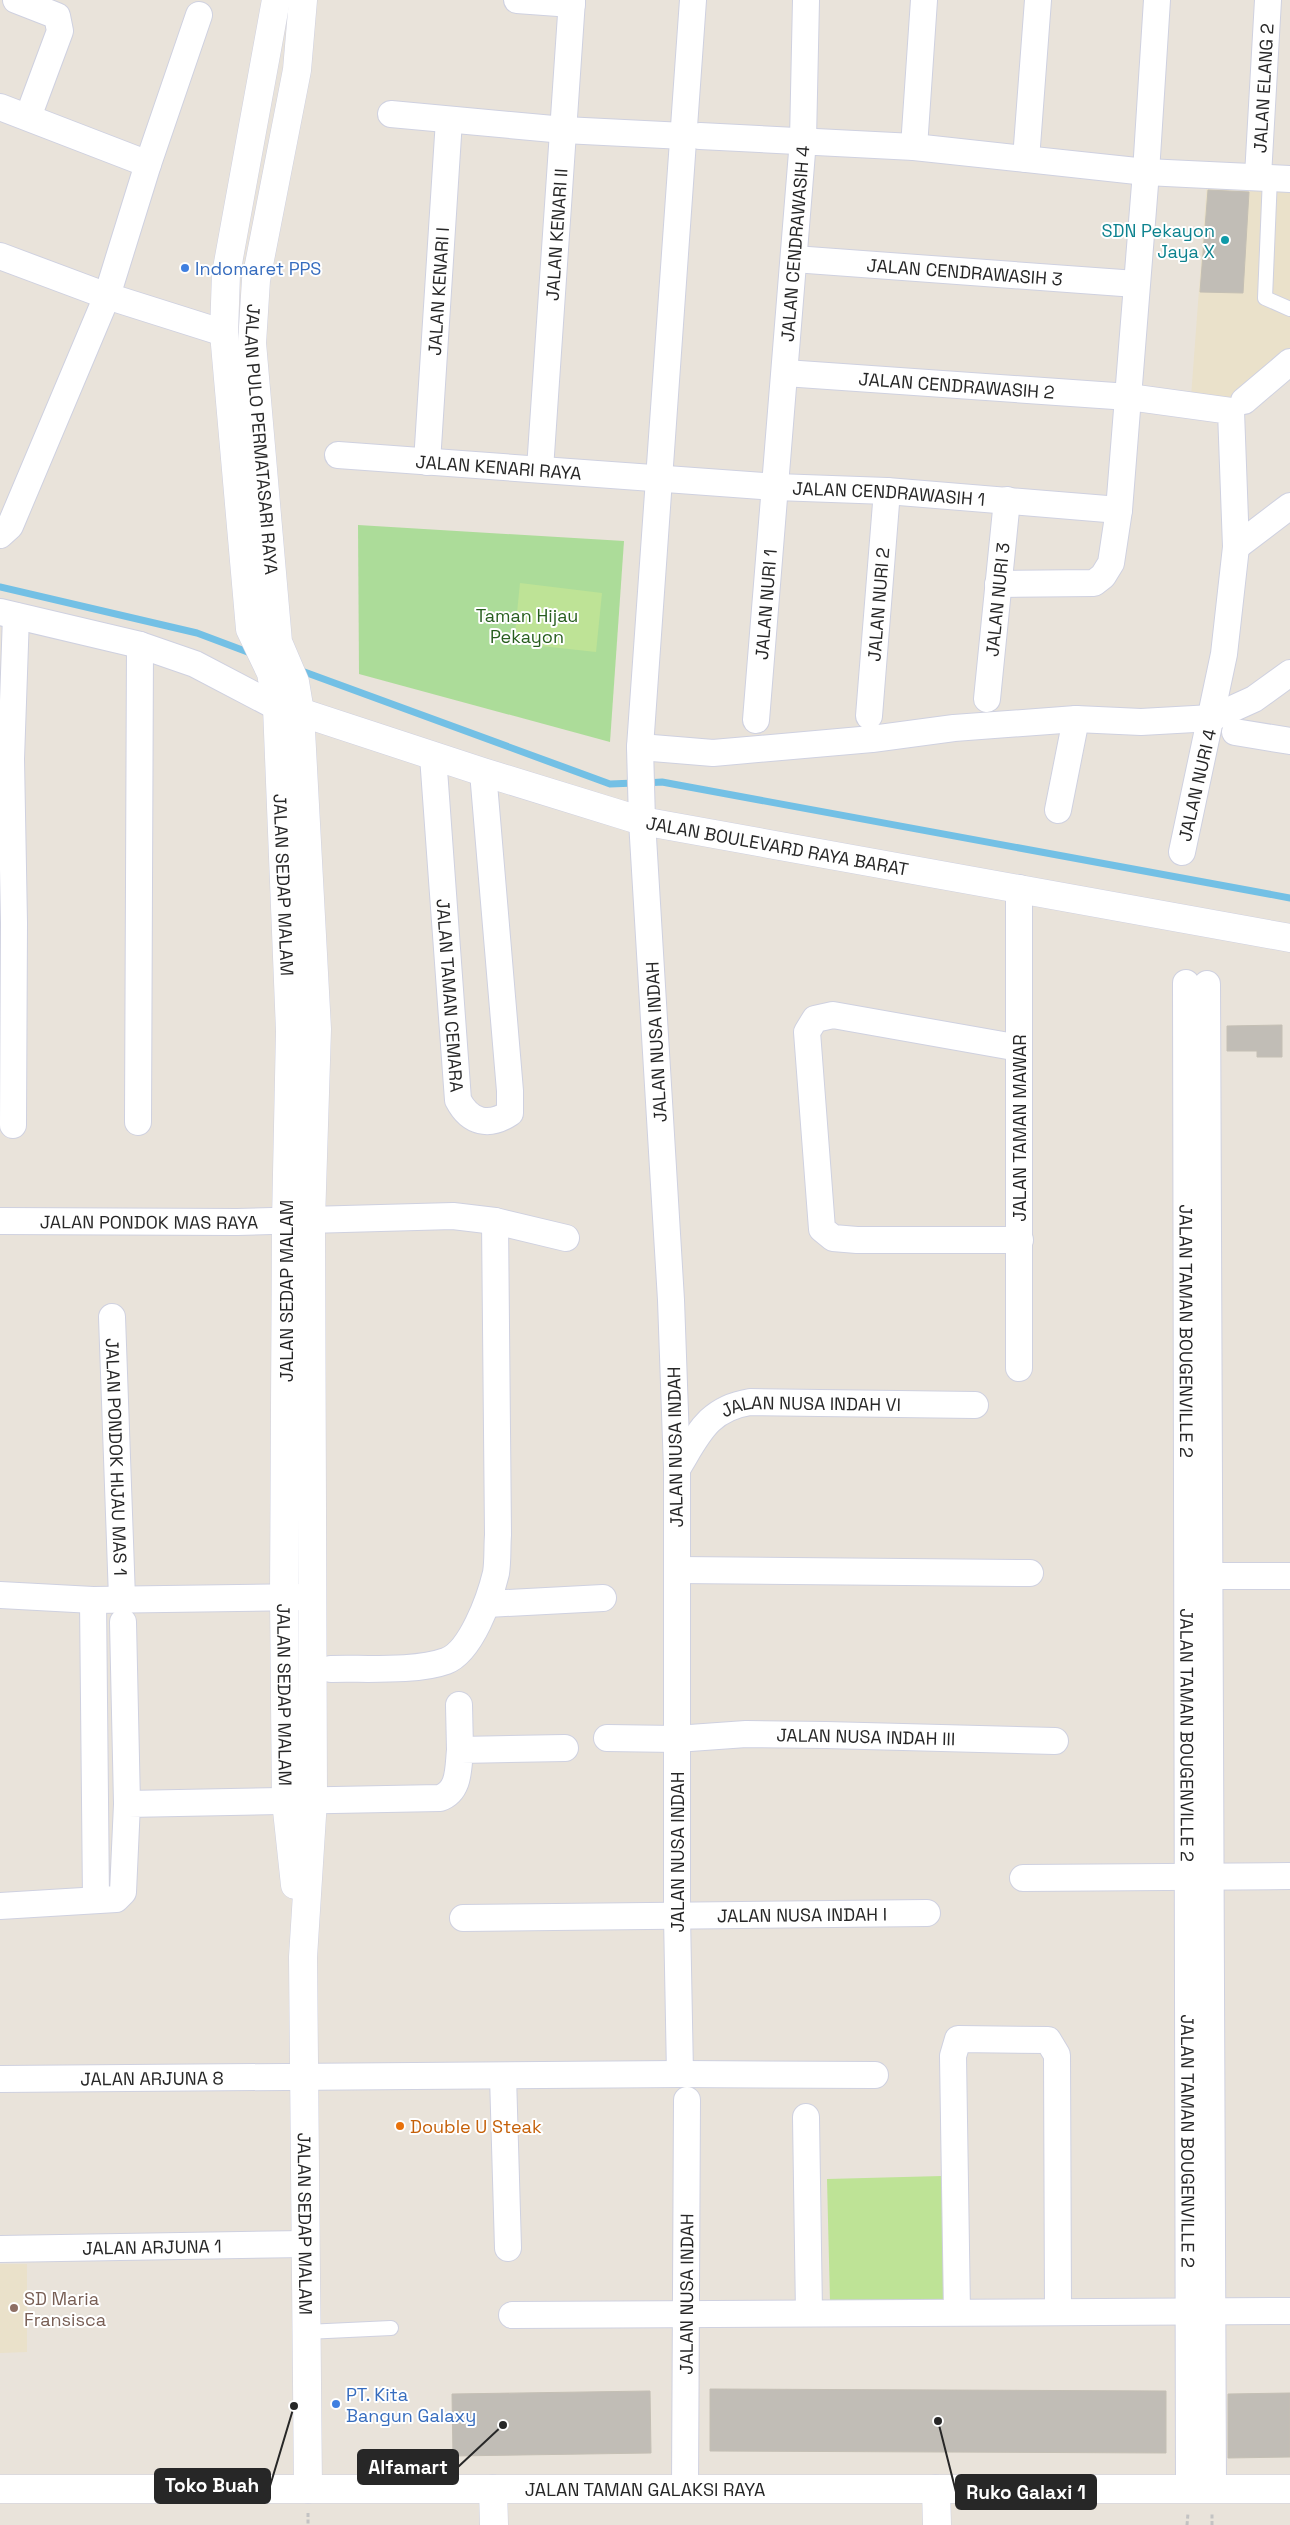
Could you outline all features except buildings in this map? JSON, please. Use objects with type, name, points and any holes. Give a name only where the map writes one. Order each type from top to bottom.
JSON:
[{"type":"street","points":[[16,0],[56,16],[60,23],[60,31],[28,117]]},
{"type":"street","name":"JALAN PULO PERMATASARI RAYA","points":[[250,629],[224,333],[226,274],[276,0]]},
{"type":"street","name":"JALAN PULO PERMATASARI RAYA","points":[[278,642],[252,343],[256,280],[297,70],[302,0]]},
{"type":"street","points":[[517,0],[572,2]]},
{"type":"street","name":"JALAN NUSA INDAH","points":[[680,2074],[676,1916],[677,1469],[671,1300],[640,757],[659,478],[692,136],[693,0]]},
{"type":"street","name":"JALAN CENDRAWASIH 4","points":[[776,488],[803,140],[806,0]]},
{"type":"street","points":[[914,147],[924,0]]},
{"type":"street","points":[[1026,159],[1038,0]]},
{"type":"street","points":[[998,584],[1079,585],[1098,582],[1106,574],[1112,563],[1119,510],[1129,397],[1157,0]]},
{"type":"street","name":"JALAN ELANG 2","points":[[1268,0],[1273,177]]},
{"type":"street","name":"JALAN KENARI II","points":[[540,469],[572,2]]},
{"type":"street","points":[[0,535],[10,526],[107,296],[148,164],[199,16]]},
{"type":"street","points":[[0,107],[148,164]]},
{"type":"street","points":[[391,114],[564,130],[803,140],[914,147],[1146,172],[1273,177]]},
{"type":"street","name":"JALAN KENARI I","points":[[427,462],[449,120]]},
{"type":"street","points":[[249,152],[279,160]]},
{"type":"street","points":[[0,256],[107,296],[224,333]]},
{"type":"street","name":"JALAN CENDRAWASIH 3","points":[[794,259],[1136,284]]},
{"type":"street","points":[[1244,401],[1290,362]]},
{"type":"street","name":"JALAN CENDRAWASIH 2","points":[[785,373],[1129,397],[1231,411],[1236,547]]},
{"type":"street","name":"JALAN KENARI RAYA","points":[[338,455],[659,478]]},
{"type":"street","name":"JALAN CENDRAWASIH 1","points":[[659,478],[776,488],[887,491],[1119,510]]},
{"type":"street","name":"JALAN NURI 1","points":[[756,720],[776,488]]},
{"type":"street","name":"JALAN NURI 2","points":[[869,716],[887,491]]},
{"type":"street","name":"JALAN NURI 3","points":[[987,699],[1007,500]]},
{"type":"street","points":[[1236,547],[1290,506]]},
{"type":"street","name":"JALAN NURI 4","points":[[1182,852],[1212,718],[1224,654],[1236,547]]},
{"type":"street","points":[[13,1125],[14,923],[8,614],[140,645],[195,664],[288,710]]},
{"type":"street","name":"JALAN SEDAP MALAM","points":[[250,629],[283,678]]},
{"type":"street","name":"JALAN SEDAP MALAM","points":[[278,642],[288,710],[290,1031],[312,1597],[313,1800],[303,1956],[308,2489]]},
{"type":"street","points":[[138,1122],[140,645]]},
{"type":"street","points":[[640,757],[714,753],[872,739],[954,728],[1076,719],[1141,722],[1212,718],[1254,699],[1290,673]]},
{"type":"street","name":"JALAN BOULEVARD RAYA BARAT","points":[[288,710],[483,772],[642,811],[1019,888],[1290,938]]},
{"type":"street","points":[[1058,810],[1076,719]]},
{"type":"street","points":[[1235,732],[1290,741]]},
{"type":"street","name":"JALAN TAMAN CEMARA","points":[[433,756],[458,1100],[465,1114],[479,1120],[499,1120],[510,1113],[510,1091],[483,772]]},
{"type":"street","name":"JALAN TAMAN MAWAR","points":[[1019,888],[1019,1368]]},
{"type":"street","name":"JALAN TAMAN BOUGENVILLE 2","points":[[1197,984],[1201,2489]]},
{"type":"street","points":[[1019,1048],[833,1015],[815,1019],[807,1032],[822,1229],[833,1238],[857,1240],[1020,1240]]},
{"type":"street","name":"JALAN PONDOK MAS RAYA","points":[[0,1221],[298,1221],[453,1216],[495,1222],[566,1238]]},
{"type":"street","name":"JALAN SEDAP MALAM","points":[[298,1221],[284,1597],[286,1801],[303,1956]]},
{"type":"street","points":[[331,1669],[424,1667],[448,1661],[466,1644],[487,1604],[496,1572],[498,1535],[495,1222]]},
{"type":"street","name":"JALAN PONDOK HIJAU MAS 1","points":[[0,1906],[116,1899],[123,1892],[127,1804],[112,1317]]},
{"type":"street","name":"JALAN NUSA INDAH VI","points":[[677,1469],[702,1428],[731,1405],[750,1402],[975,1406]]},
{"type":"street","points":[[678,1570],[1030,1573]]},
{"type":"street","points":[[1199,1576],[1290,1576]]},
{"type":"street","points":[[0,1596],[93,1600],[122,1610],[284,1597],[312,1597]]},
{"type":"street","points":[[487,1604],[603,1598]]},
{"type":"street","points":[[93,1600],[96,1900]]},
{"type":"street","points":[[127,1804],[440,1798],[448,1795],[455,1786],[460,1750],[458,1704]]},
{"type":"street","name":"JALAN NUSA INDAH III","points":[[607,1738],[676,1739],[755,1734],[1055,1741]]},
{"type":"street","points":[[460,1750],[565,1748]]},
{"type":"street","points":[[1023,1878],[1290,1876]]},
{"type":"street","name":"JALAN NUSA INDAH I","points":[[463,1918],[928,1913]]},
{"type":"street","points":[[957,2312],[953,2056],[958,2039],[1048,2040],[1058,2055],[1058,2312]]},
{"type":"street","name":"JALAN ARJUNA 8","points":[[0,2079],[680,2074],[875,2075]]},
{"type":"street","points":[[503,2076],[508,2248]]},
{"type":"street","name":"JALAN NUSA INDAH","points":[[685,2489],[687,2100]]},
{"type":"street","points":[[806,2116],[809,2313]]},
{"type":"street","name":"JALAN ARJUNA 1","points":[[0,2249],[305,2244]]},
{"type":"street","points":[[512,2315],[1290,2311]]},
{"type":"street","name":"JALAN TAMAN GALAKSI RAYA","points":[[0,2489],[1290,2489]]},
{"type":"street","points":[[493,2489],[494,2525]]},
{"type":"street","points":[[936,2489],[937,2525]]},
{"type":"lane","points":[[1273,177],[1265,298],[1290,309]]},
{"type":"lane","points":[[224,333],[252,343]]},
{"type":"lane","points":[[306,2332],[391,2328]]},
{"type":"path","points":[[308,2518],[308,2525]]},
{"type":"shaded area","points":[[1207,182],[1290,187],[1290,348],[1229,398],[1191,397]]},
{"type":"shaded area","name":"SD Maria Fransisca","points":[[0,2264],[27,2264],[27,2352],[0,2353]]},
{"type":"green space","name":"Taman Hijau Pekayon","points":[[358,525],[624,541],[610,742],[359,674]]},
{"type":"green space","points":[[520,583],[602,593],[596,652],[514,643]]},
{"type":"green space","points":[[942,2176],[944,2300],[830,2302],[827,2179]]},
{"type":"waterway","points":[[0,587],[197,633],[253,654]]},
{"type":"waterway","points":[[299,670],[610,784],[635,783]]},
{"type":"waterway","points":[[646,783],[662,782],[1290,898]]},
{"type":"place","name":"SDN Pekayon Jaya X","points":[[1225,240]]},
{"type":"place","name":"Indomaret PPS","points":[[185,268]]},
{"type":"place","name":"Double U Steak","points":[[400,2126]]},
{"type":"place","name":"SD Maria Fransisca","points":[[14,2308]]},
{"type":"place","name":"PT. Kita Bangun Galaxy","points":[[336,2404]]},
{"type":"place","name":"Toko Buah","points":[[294,2406]]},
{"type":"place","name":"Ruko Galaxi 1","points":[[938,2421]]},
{"type":"place","name":"Alfamart","points":[[503,2425]]}]
